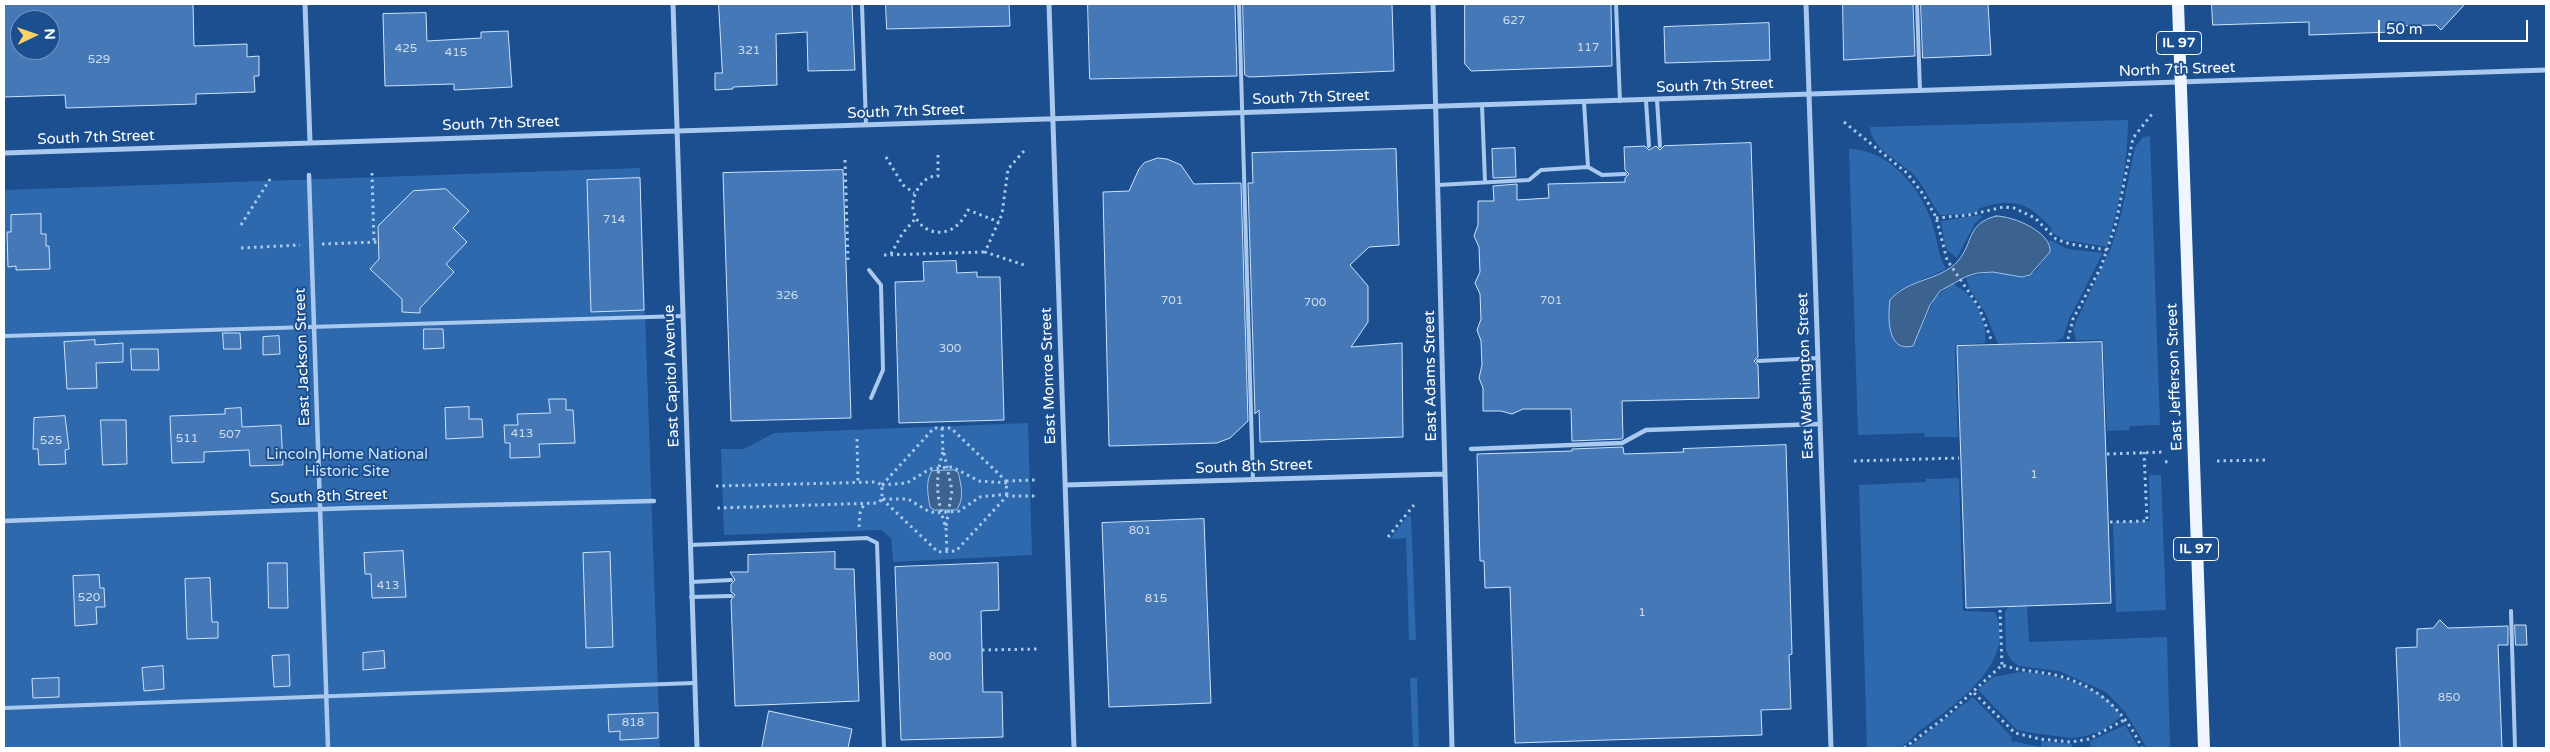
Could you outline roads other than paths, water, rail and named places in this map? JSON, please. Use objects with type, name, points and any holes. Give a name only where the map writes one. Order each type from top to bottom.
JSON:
[{"type":"main road","name":"East Jefferson Street","points":[[2178,4],[2204,748]]},
{"type":"street","points":[[305,4],[310,142]]},
{"type":"street","name":"East Capitol Avenue","points":[[673,4],[697,748]]},
{"type":"street","name":"East Monroe Street","points":[[1050,4],[1074,748]]},
{"type":"street","name":"East Adams Street","points":[[1433,4],[1452,748]]},
{"type":"street","name":"East Washington Street","points":[[1806,4],[1831,748]]},
{"type":"street","name":"North 7th Street","points":[[1809,95],[2546,70]]},
{"type":"street","name":"South 7th Street","points":[[4,153],[1809,95]]},
{"type":"street","name":"East Jackson Street","points":[[309,175],[328,748]]},
{"type":"street","points":[[1471,449],[1622,443],[1646,430],[1820,424]]},
{"type":"street","name":"South 8th Street","points":[[1065,485],[1445,474]]},
{"type":"street","name":"South 8th Street","points":[[4,521],[654,501]]},
{"type":"lane","points":[[862,4],[866,126]]},
{"type":"lane","points":[[1239,4],[1253,480]]},
{"type":"lane","points":[[1616,4],[1620,101]]},
{"type":"lane","points":[[1917,4],[1920,91]]},
{"type":"lane","points":[[1657,100],[1660,146]]},
{"type":"lane","points":[[1646,101],[1649,146]]},
{"type":"lane","points":[[1584,102],[1588,167]]},
{"type":"lane","points":[[1482,105],[1485,182]]},
{"type":"lane","points":[[1438,185],[1529,180],[1541,170],[1588,167],[1602,174],[1625,174]]},
{"type":"lane","points":[[869,270],[882,284],[883,370],[871,398]]},
{"type":"lane","points":[[4,336],[682,316]]},
{"type":"lane","points":[[1758,361],[1818,358]]},
{"type":"lane","points":[[690,545],[859,538],[867,538],[877,543],[884,748]]},
{"type":"lane","points":[[691,582],[731,580]]},
{"type":"lane","points":[[691,598],[731,596]]},
{"type":"lane","points":[[2511,611],[2515,748]]},
{"type":"lane","points":[[4,708],[694,683]]},
{"type":"park label","name":"Lincoln Home National Historic Site","points":[[347,464]]}]
